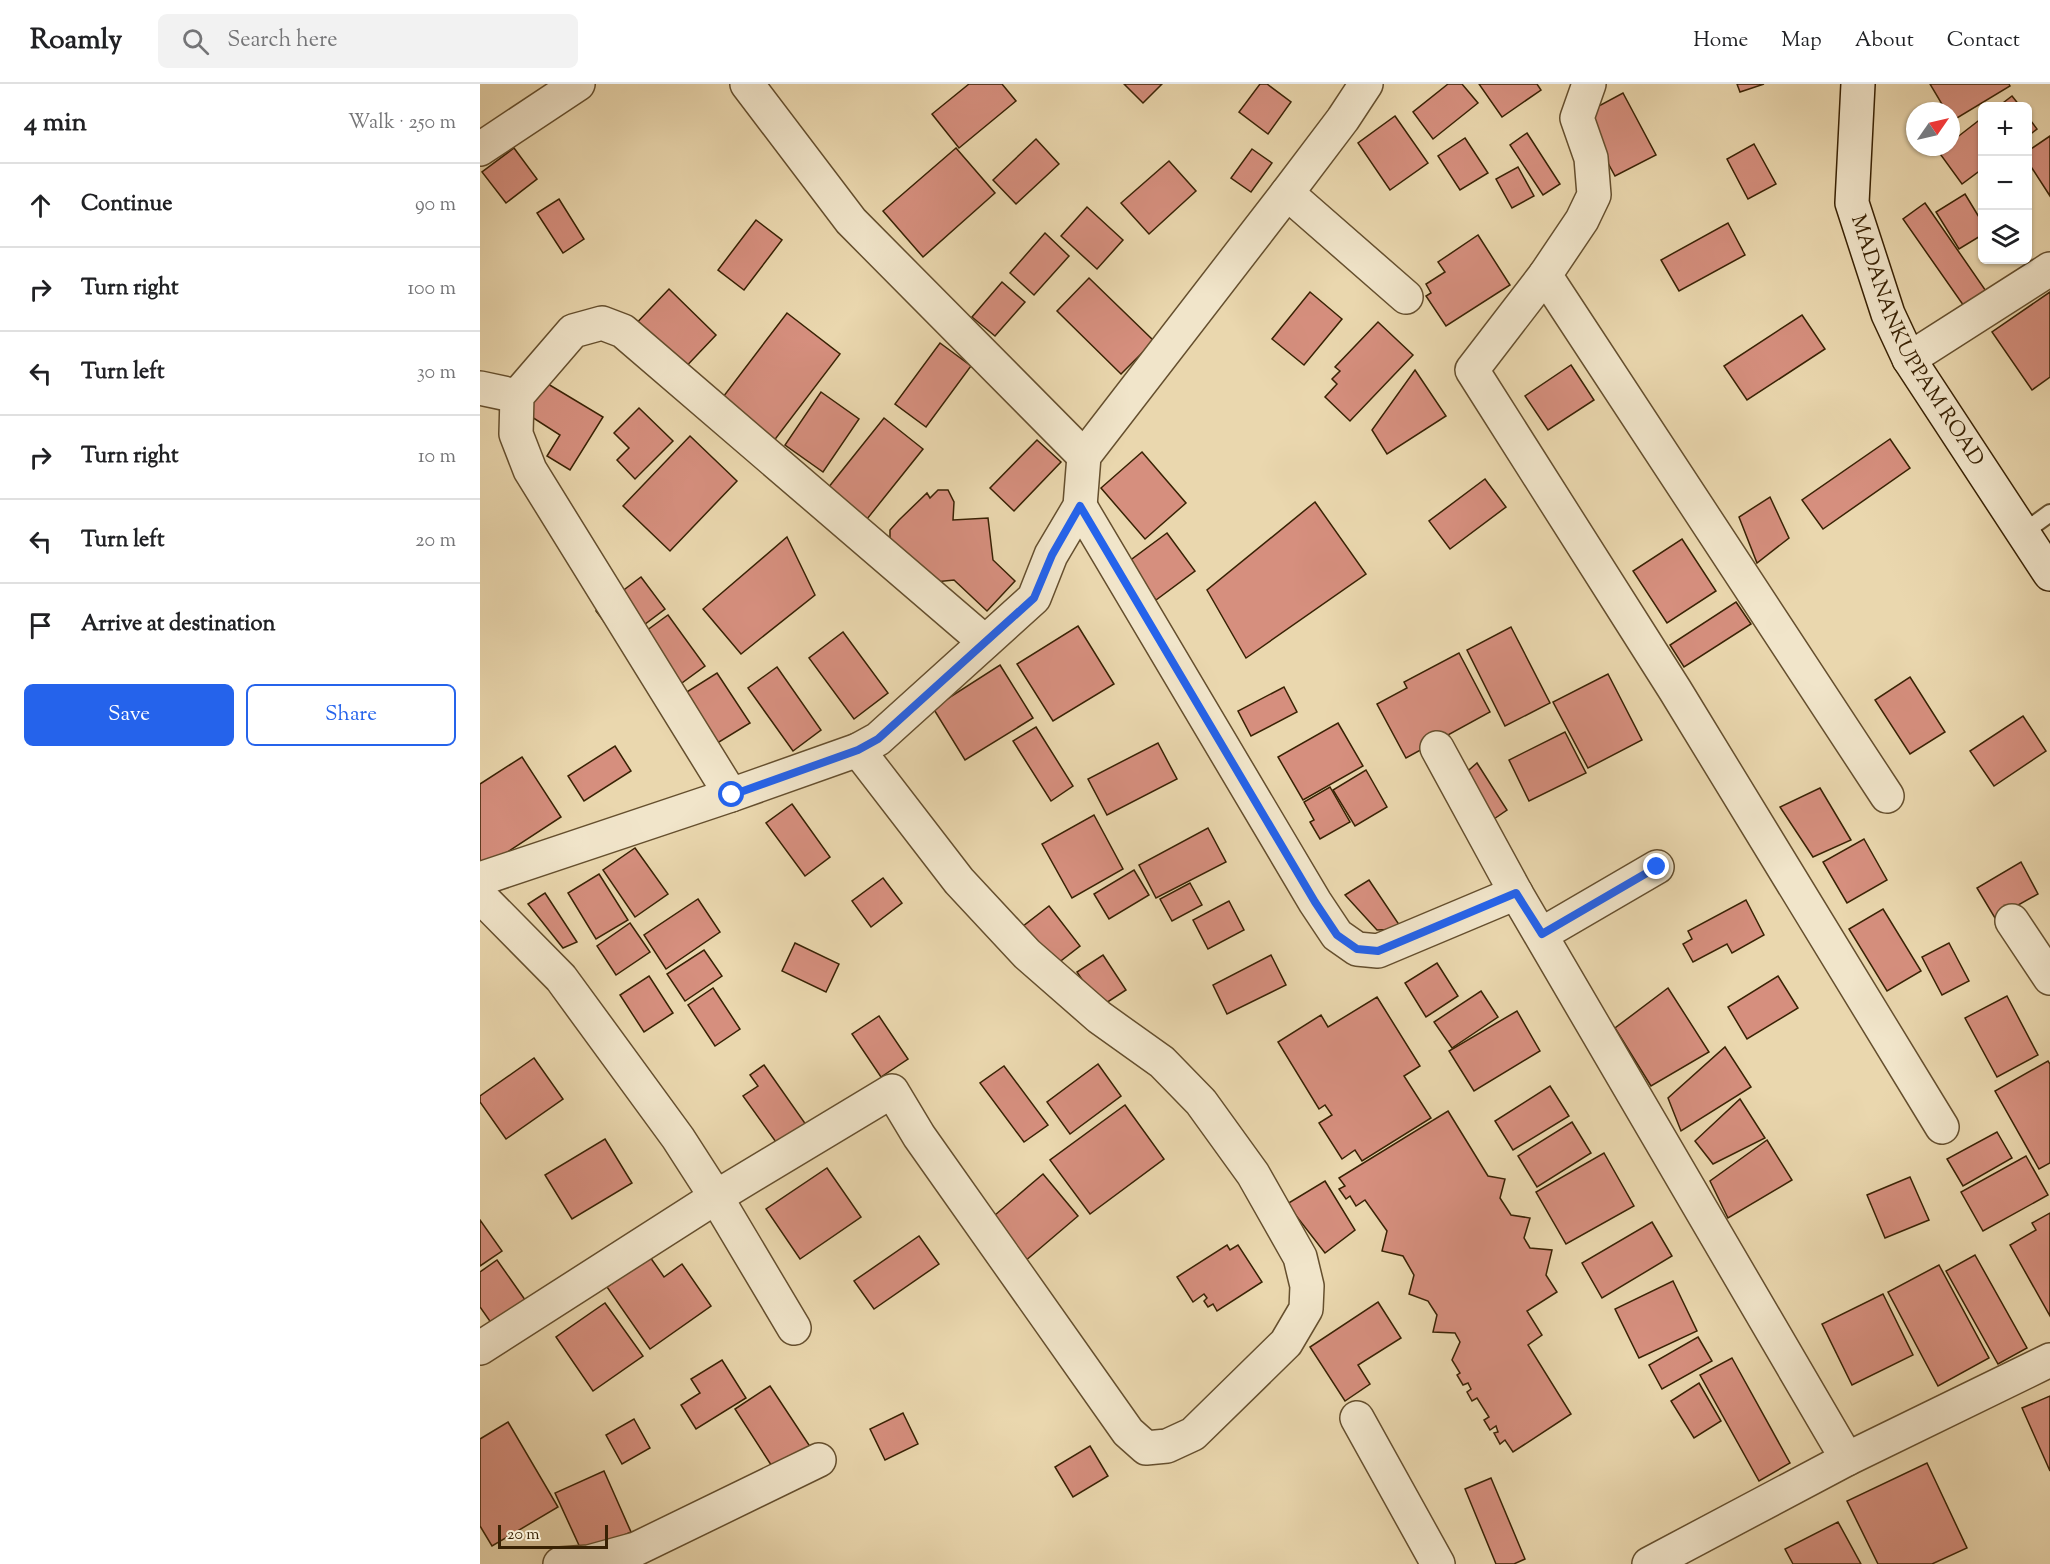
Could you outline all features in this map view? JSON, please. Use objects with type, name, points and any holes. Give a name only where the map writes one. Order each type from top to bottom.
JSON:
[{"type":"street","points":[[480,148],[578,84]]},
{"type":"street","points":[[747,84],[851,221],[1084,456]]},
{"type":"street","points":[[480,879],[732,795],[858,750],[878,739],[1034,598],[1052,555],[1080,506],[1084,456],[1287,193],[1343,119],[1366,84]]},
{"type":"street","points":[[1589,84],[1577,118],[1591,158],[1594,195],[1582,220],[1545,275],[1472,370],[1675,690],[1942,1127]]},
{"type":"street","name":"MADANANKUPPAM ROAD","points":[[1858,84],[1852,203],[1888,314],[1909,358],[2050,574]]},
{"type":"street","points":[[1287,193],[1407,297]]},
{"type":"street","points":[[1909,358],[2050,269]]},
{"type":"street","points":[[1545,275],[1887,796]]},
{"type":"street","points":[[732,795],[530,470],[516,434],[517,396],[573,331],[602,322],[623,331],[985,642]]},
{"type":"street","points":[[480,388],[517,396]]},
{"type":"street","points":[[1080,506],[1315,902],[1337,935],[1357,949],[1378,951],[1516,893]]},
{"type":"street","points":[[1437,748],[1516,893],[1847,1459]]},
{"type":"street","points":[[480,1348],[716,1197],[892,1090],[919,1136],[1128,1432],[1146,1448],[1167,1446],[1193,1434],[1286,1343],[1306,1309],[1307,1286],[1300,1257],[1253,1174],[1201,1102],[1162,1062],[1099,1017],[1027,954],[959,881],[858,750]]},
{"type":"street","points":[[1542,934],[1657,867]]},
{"type":"street","points":[[480,896],[561,978],[678,1138],[794,1328]]},
{"type":"street","points":[[2012,921],[2050,978]]},
{"type":"street","points":[[1649,1564],[1847,1459],[2050,1360]]},
{"type":"street","points":[[1357,1418],[1438,1564]]},
{"type":"street","points":[[560,1564],[638,1556],[819,1460]]},
{"type":"lane","points":[[2024,532],[2050,513]]},
{"type":"building","points":[[969,84],[1002,84],[1016,101],[959,148],[932,114]]},
{"type":"building","points":[[1124,84],[1162,84],[1143,103]]},
{"type":"building","points":[[1260,84],[1267,84],[1291,102],[1268,134],[1239,112]]},
{"type":"building","points":[[1448,84],[1462,84],[1478,103],[1433,139],[1413,112]]},
{"type":"building","points":[[1479,84],[1537,84],[1541,90],[1502,117]]},
{"type":"building","points":[[1737,84],[1764,84],[1740,92]]},
{"type":"building","points":[[1930,84],[2009,84],[2010,86],[1983,102],[1978,102],[1978,105],[1960,116],[1960,102],[1941,102]]},
{"type":"building","points":[[1623,93],[1656,155],[1615,176],[1582,115]]},
{"type":"building","points":[[2012,96],[2017,102],[2004,102]]},
{"type":"building","points":[[1395,116],[1428,163],[1390,190],[1358,143]]},
{"type":"building","points":[[1978,121],[1978,172],[1962,184],[1942,156],[1960,156],[1960,135]]},
{"type":"building","points":[[2032,122],[2037,129],[2032,133]]},
{"type":"building","points":[[1527,133],[1560,184],[1543,195],[1510,145]]},
{"type":"building","points":[[2050,136],[2050,196],[2032,168],[2032,148]]},
{"type":"building","points":[[1465,138],[1488,173],[1460,190],[1438,156]]},
{"type":"building","points":[[1036,139],[1059,164],[1016,204],[993,180]]},
{"type":"building","points":[[1754,144],[1776,184],[1748,199],[1727,159]]},
{"type":"building","points":[[514,148],[537,179],[506,203],[482,172]]},
{"type":"building","points":[[956,148],[995,193],[923,257],[883,211]]},
{"type":"building","points":[[1252,149],[1272,163],[1251,192],[1231,178]]},
{"type":"building","points":[[1169,161],[1196,191],[1149,234],[1121,203]]},
{"type":"building","points":[[1518,167],[1534,196],[1512,208],[1496,179]]},
{"type":"building","points":[[1965,194],[1978,215],[1978,237],[1959,249],[1936,212]]},
{"type":"building","points":[[559,199],[584,239],[563,253],[537,213]]},
{"type":"building","points":[[1925,203],[1988,294],[1966,309],[1903,219]]},
{"type":"building","points":[[1087,207],[1123,240],[1097,269],[1061,236]]},
{"type":"building","points":[[756,220],[782,240],[744,290],[718,270]]},
{"type":"building","points":[[1728,223],[1745,255],[1679,291],[1661,260]]},
{"type":"building","points":[[1045,233],[1069,256],[1034,295],[1010,273]]},
{"type":"building","points":[[1478,235],[1510,285],[1446,326],[1426,296],[1431,293],[1426,284],[1445,272],[1438,262]]},
{"type":"building","points":[[1089,278],[1154,341],[1121,374],[1057,311]]},
{"type":"building","points":[[1002,282],[1025,302],[995,336],[972,317]]},
{"type":"building","points":[[669,289],[716,335],[678,375],[630,330]]},
{"type":"building","points":[[1310,292],[1342,319],[1304,365],[1272,339]]},
{"type":"building","points":[[2050,292],[2050,377],[2032,390],[1992,332]]},
{"type":"building","points":[[787,313],[840,354],[773,442],[720,401]]},
{"type":"building","points":[[1802,315],[1825,349],[1747,400],[1724,366]]},
{"type":"building","points":[[1378,322],[1413,355],[1350,421],[1325,397],[1337,384],[1332,379],[1340,371],[1335,367]]},
{"type":"building","points":[[940,343],[971,366],[926,427],[895,404]]},
{"type":"building","points":[[1571,365],[1594,400],[1548,430],[1525,396]]},
{"type":"building","points":[[1415,370],[1446,416],[1387,454],[1372,430]]},
{"type":"building","points":[[543,381],[603,417],[570,470],[547,456],[560,435],[524,412]]},
{"type":"building","points":[[821,392],[859,419],[823,472],[785,445]]},
{"type":"building","points":[[639,408],[673,441],[635,479],[617,460],[629,448],[614,433]]},
{"type":"building","points":[[884,418],[923,449],[863,524],[824,493]]},
{"type":"building","points":[[690,436],[737,481],[670,551],[623,506]]},
{"type":"building","points":[[1890,439],[1910,468],[1823,529],[1802,500]]},
{"type":"building","points":[[1037,440],[1061,462],[1014,511],[990,488]]},
{"type":"building","points":[[1142,452],[1186,503],[1145,539],[1101,488]]},
{"type":"building","points":[[1485,479],[1506,507],[1450,549],[1429,521]]},
{"type":"building","points":[[938,490],[948,490],[954,502],[953,520],[988,518],[993,560],[1015,581],[987,611],[954,580],[925,583],[890,541],[890,530],[899,520],[927,493],[930,498]]},
{"type":"building","points":[[1770,497],[1789,538],[1757,563],[1739,517]]},
{"type":"building","points":[[1315,502],[1366,574],[1246,658],[1207,590]]},
{"type":"building","points":[[1167,533],[1195,571],[1156,600],[1128,562]]},
{"type":"building","points":[[787,537],[815,595],[741,654],[703,609]]},
{"type":"building","points":[[1682,539],[1716,591],[1667,623],[1633,571]]},
{"type":"building","points":[[641,577],[665,609],[620,643],[596,611]]},
{"type":"building","points":[[1736,602],[1751,624],[1684,667],[1670,645]]},
{"type":"building","points":[[668,615],[705,666],[660,699],[624,647]]},
{"type":"building","points":[[1078,626],[1114,684],[1053,721],[1017,664]]},
{"type":"building","points":[[1511,627],[1550,703],[1505,726],[1467,650]]},
{"type":"building","points":[[843,632],[888,693],[854,719],[809,658]]},
{"type":"building","points":[[1459,653],[1490,712],[1406,758],[1377,704],[1407,688],[1404,682]]},
{"type":"building","points":[[1000,665],[1033,718],[965,760],[933,708]]},
{"type":"building","points":[[777,667],[821,730],[793,751],[748,688]]},
{"type":"building","points":[[717,673],[750,723],[706,750],[674,700]]},
{"type":"building","points":[[1608,674],[1642,740],[1588,768],[1553,702]]},
{"type":"building","points":[[1910,677],[1945,732],[1910,754],[1875,700]]},
{"type":"building","points":[[1284,687],[1297,712],[1251,736],[1238,711]]},
{"type":"building","points":[[2023,716],[2046,751],[1994,786],[1970,751]]},
{"type":"building","points":[[1338,723],[1363,766],[1303,800],[1278,757]]},
{"type":"building","points":[[1036,727],[1073,786],[1051,801],[1013,741]]},
{"type":"building","points":[[1565,732],[1586,773],[1529,801],[1509,760]]},
{"type":"building","points":[[1158,743],[1177,779],[1107,815],[1088,779]]},
{"type":"building","points":[[615,746],[631,771],[584,801],[568,776]]},
{"type":"building","points":[[522,757],[561,817],[480,870],[480,784]]},
{"type":"building","points":[[1477,763],[1507,810],[1488,823],[1462,776]]},
{"type":"building","points":[[1366,770],[1387,807],[1355,826],[1333,790]]},
{"type":"building","points":[[1330,787],[1350,822],[1320,839],[1310,822],[1314,820],[1304,802]]},
{"type":"building","points":[[1820,788],[1851,840],[1813,857],[1780,807]]},
{"type":"building","points":[[792,804],[830,857],[805,876],[766,823]]},
{"type":"building","points":[[1094,815],[1123,869],[1072,898],[1042,844]]},
{"type":"building","points":[[1208,828],[1226,862],[1156,898],[1139,865]]},
{"type":"building","points":[[1864,839],[1887,880],[1847,903],[1823,862]]},
{"type":"building","points":[[635,848],[668,894],[635,917],[603,870]]},
{"type":"building","points":[[2021,862],[2038,894],[1995,918],[1977,888]]},
{"type":"building","points":[[1134,870],[1149,895],[1109,919],[1094,894]]},
{"type":"building","points":[[599,874],[628,920],[596,939],[568,893]]},
{"type":"building","points":[[883,878],[902,903],[871,927],[852,901]]},
{"type":"building","points":[[1369,880],[1402,929],[1377,930],[1345,895]]},
{"type":"building","points":[[1190,883],[1202,905],[1172,921],[1160,899]]},
{"type":"building","points":[[545,893],[577,942],[563,948],[528,904]]},
{"type":"building","points":[[698,899],[720,932],[666,969],[644,935]]},
{"type":"building","points":[[1746,900],[1764,935],[1732,953],[1727,944],[1693,962],[1683,944],[1692,939],[1688,931]]},
{"type":"building","points":[[1229,901],[1244,930],[1208,949],[1193,920]]},
{"type":"building","points":[[1049,906],[1080,946],[1053,967],[1022,927]]},
{"type":"building","points":[[1883,909],[1921,971],[1887,991],[1849,929]]},
{"type":"building","points":[[630,923],[650,952],[616,975],[597,946]]},
{"type":"building","points":[[795,943],[839,964],[826,992],[782,971]]},
{"type":"building","points":[[1949,943],[1969,981],[1942,995],[1922,957]]},
{"type":"building","points":[[704,950],[722,976],[685,1001],[667,974]]},
{"type":"building","points":[[1103,955],[1126,990],[1100,1007],[1077,972]]},
{"type":"building","points":[[1271,955],[1286,985],[1227,1014],[1213,985]]},
{"type":"building","points":[[1437,963],[1458,996],[1426,1017],[1405,983]]},
{"type":"building","points":[[649,976],[673,1013],[644,1032],[620,995]]},
{"type":"building","points":[[1778,976],[1798,1008],[1747,1039],[1728,1007]]},
{"type":"building","points":[[713,988],[740,1029],[715,1046],[688,1005]]},
{"type":"building","points":[[1668,988],[1709,1052],[1651,1086],[1615,1028]]},
{"type":"building","points":[[1481,991],[1498,1017],[1452,1048],[1434,1022]]},
{"type":"building","points":[[2007,996],[2038,1055],[1997,1077],[1965,1018]]},
{"type":"building","points":[[1377,997],[1420,1066],[1404,1076],[1431,1118],[1362,1161],[1355,1150],[1342,1159],[1319,1123],[1332,1115],[1325,1105],[1319,1109],[1278,1042],[1321,1015],[1328,1027]]},
{"type":"building","points":[[1517,1011],[1540,1051],[1474,1091],[1449,1051]]},
{"type":"building","points":[[879,1016],[908,1059],[881,1077],[852,1034]]},
{"type":"building","points":[[1725,1047],[1751,1087],[1681,1131],[1668,1098]]},
{"type":"building","points":[[534,1058],[563,1099],[506,1139],[480,1102],[480,1096]]},
{"type":"building","points":[[2048,1061],[2050,1064],[2050,1163],[2039,1169],[1995,1091]]},
{"type":"building","points":[[1098,1064],[1121,1096],[1070,1134],[1047,1102]]},
{"type":"building","points":[[764,1065],[809,1129],[781,1149],[743,1096],[758,1086],[750,1075]]},
{"type":"building","points":[[1004,1066],[1048,1125],[1024,1142],[980,1083]]},
{"type":"building","points":[[1550,1086],[1569,1116],[1513,1150],[1495,1121]]},
{"type":"building","points":[[1740,1099],[1765,1138],[1713,1164],[1695,1141]]},
{"type":"building","points":[[1125,1105],[1164,1159],[1090,1214],[1050,1160]]},
{"type":"building","points":[[1448,1111],[1488,1176],[1505,1179],[1500,1198],[1511,1215],[1530,1218],[1524,1238],[1530,1248],[1552,1250],[1546,1275],[1557,1292],[1527,1311],[1542,1335],[1528,1345],[1571,1414],[1513,1452],[1505,1440],[1500,1444],[1494,1433],[1498,1432],[1496,1426],[1490,1430],[1484,1420],[1489,1417],[1477,1398],[1472,1401],[1467,1392],[1471,1389],[1468,1383],[1463,1385],[1457,1375],[1460,1373],[1452,1360],[1460,1342],[1455,1333],[1433,1332],[1437,1315],[1428,1301],[1409,1294],[1414,1275],[1403,1256],[1382,1251],[1387,1231],[1365,1200],[1356,1206],[1350,1196],[1346,1199],[1339,1189],[1345,1186],[1339,1178]]},
{"type":"building","points":[[1572,1122],[1591,1153],[1537,1187],[1518,1156]]},
{"type":"building","points":[[1997,1132],[2012,1158],[1963,1186],[1947,1159]]},
{"type":"building","points":[[605,1139],[632,1183],[572,1219],[545,1175]]},
{"type":"building","points":[[1767,1140],[1792,1180],[1728,1218],[1710,1181]]},
{"type":"building","points":[[1604,1153],[1634,1206],[1566,1244],[1536,1192]]},
{"type":"building","points":[[2026,1156],[2048,1195],[1983,1231],[1961,1192]]},
{"type":"building","points":[[827,1168],[861,1217],[800,1259],[766,1209]]},
{"type":"building","points":[[1043,1174],[1078,1216],[1024,1262],[988,1221]]},
{"type":"building","points":[[1910,1177],[1929,1220],[1885,1238],[1867,1195]]},
{"type":"building","points":[[1325,1181],[1355,1230],[1325,1253],[1287,1204]]},
{"type":"building","points":[[2050,1213],[2050,1316],[2010,1245],[2036,1230],[2032,1223]]},
{"type":"building","points":[[480,1220],[502,1251],[480,1266]]},
{"type":"building","points":[[1652,1222],[1672,1256],[1602,1298],[1582,1263]]},
{"type":"building","points":[[919,1236],[939,1264],[874,1309],[854,1281]]},
{"type":"building","points":[[1227,1245],[1230,1250],[1238,1245],[1262,1282],[1217,1311],[1213,1304],[1208,1307],[1204,1301],[1207,1298],[1204,1294],[1193,1302],[1177,1277]]},
{"type":"building","points":[[1975,1255],[2027,1348],[1998,1364],[1946,1271]]},
{"type":"building","points":[[650,1257],[664,1277],[682,1264],[711,1306],[650,1349],[607,1287]]},
{"type":"building","points":[[497,1260],[528,1304],[494,1327],[480,1307],[480,1272]]},
{"type":"building","points":[[1939,1265],[1989,1358],[1938,1386],[1888,1292]]},
{"type":"building","points":[[1673,1281],[1697,1331],[1639,1358],[1615,1309]]},
{"type":"building","points":[[1883,1294],[1913,1355],[1852,1385],[1822,1324]]},
{"type":"building","points":[[1378,1302],[1401,1338],[1358,1365],[1370,1384],[1345,1401],[1310,1347]]},
{"type":"building","points":[[605,1303],[643,1356],[593,1391],[556,1337]]},
{"type":"building","points":[[1698,1337],[1712,1361],[1662,1389],[1649,1365]]},
{"type":"building","points":[[1732,1358],[1790,1463],[1759,1481],[1700,1375]]},
{"type":"building","points":[[722,1360],[746,1398],[696,1429],[681,1405],[700,1393],[691,1379]]},
{"type":"building","points":[[1699,1383],[1721,1421],[1694,1438],[1671,1401]]},
{"type":"building","points":[[770,1386],[811,1448],[775,1471],[735,1409]]},
{"type":"building","points":[[2050,1396],[2050,1471],[2022,1408]]},
{"type":"building","points":[[903,1413],[918,1444],[885,1460],[870,1429]]},
{"type":"building","points":[[634,1419],[650,1448],[622,1464],[606,1435]]},
{"type":"building","points":[[508,1422],[558,1507],[492,1546],[480,1526],[480,1439]]},
{"type":"building","points":[[1090,1446],[1108,1476],[1073,1497],[1055,1467]]},
{"type":"building","points":[[1927,1463],[1967,1548],[1932,1564],[1878,1564],[1847,1501]]},
{"type":"building","points":[[604,1471],[631,1532],[583,1554],[555,1493]]},
{"type":"building","points":[[1491,1478],[1525,1559],[1514,1564],[1496,1564],[1465,1489]]},
{"type":"building","points":[[1838,1522],[1861,1564],[1793,1564],[1785,1549]]},
{"type":"route","points":[[732,795],[858,750],[878,739],[1034,598],[1052,555],[1080,506],[1315,902],[1337,935],[1357,949],[1378,951],[1516,893],[1542,934],[1657,867]]}]
